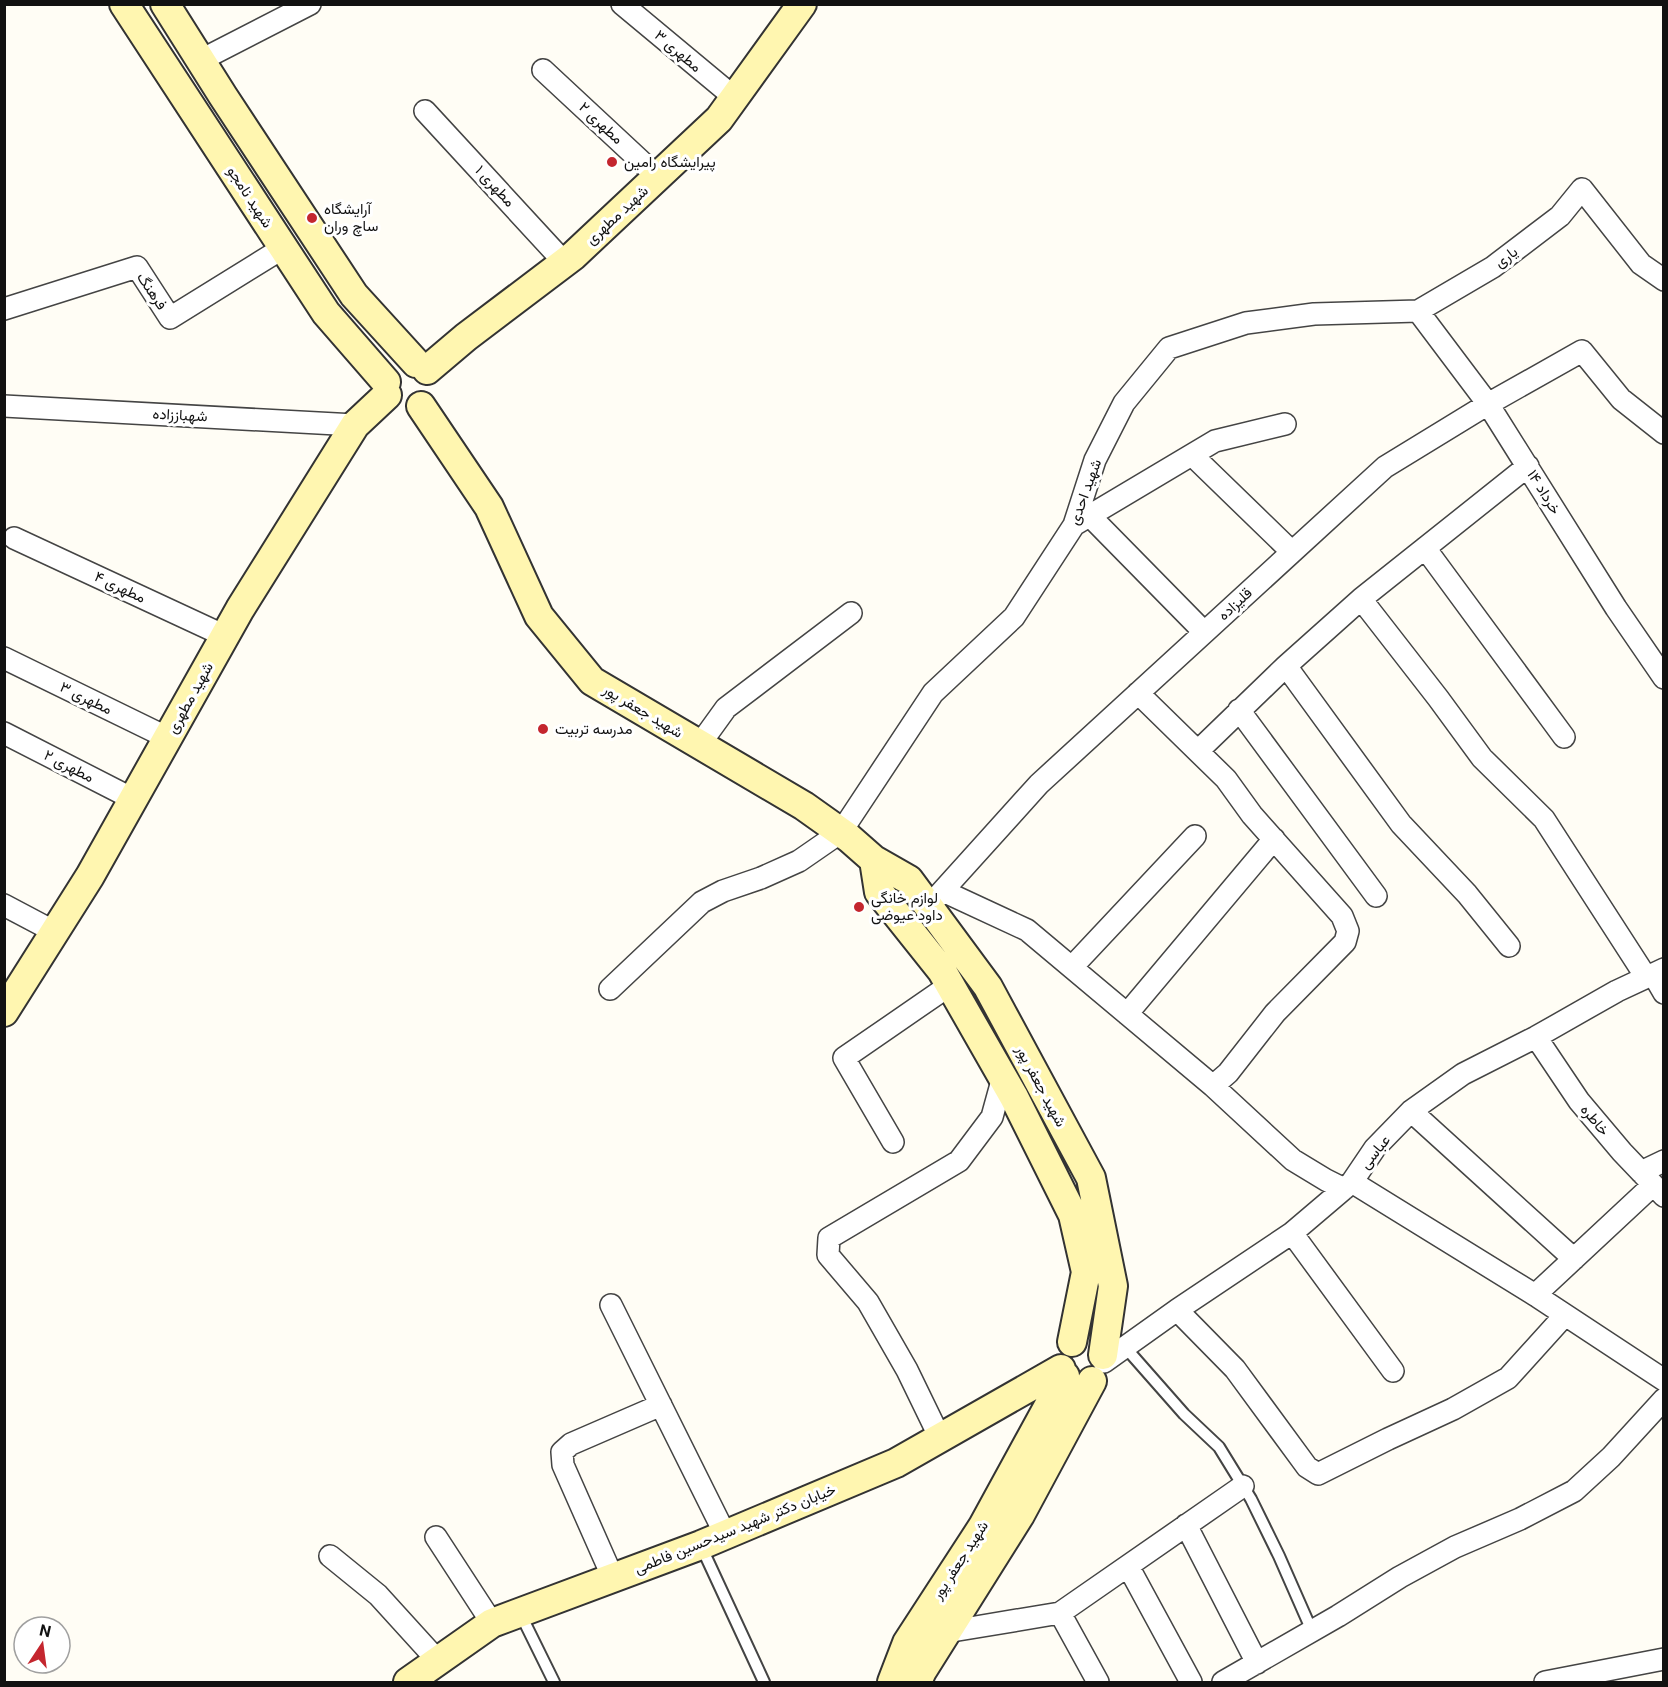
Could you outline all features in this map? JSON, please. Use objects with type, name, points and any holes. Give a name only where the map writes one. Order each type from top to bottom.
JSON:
[{"type":"street","name":"شهید نامجو","points":[[124,4],[326,313],[386,388]]},
{"type":"street","points":[[165,4],[354,295],[422,367],[433,383],[430,396],[422,406],[408,409],[396,405],[386,388],[391,370],[403,363],[422,367]]},
{"type":"street","points":[[201,60],[310,4]]},
{"type":"street","name":"مطهری ۳","points":[[622,4],[735,98]]},
{"type":"street","name":"شهید مطهری","points":[[422,367],[466,337],[573,256],[719,119],[735,98],[792,8]]},
{"type":"street","name":"مطهری ۲","points":[[543,70],[658,177]]},
{"type":"street","name":"مطهری ۱","points":[[425,111],[564,262]]},
{"type":"street","name":"یاری","points":[[1418,311],[1503,260],[1560,216],[1582,189],[1641,264],[1664,280]]},
{"type":"street","name":"فرهنگ","points":[[4,309],[137,267],[170,318],[283,248]]},
{"type":"street","name":"۱۴ خرداد","points":[[1418,311],[1488,404],[1616,608],[1664,678]]},
{"type":"street","name":"شهید احدی","points":[[841,832],[933,693],[1014,617],[1082,520],[1095,460],[1124,403],[1169,348],[1246,323],[1314,314],[1418,311]]},
{"type":"street","name":"قلیزاده","points":[[935,899],[1039,784],[1384,467],[1582,351],[1621,399],[1664,433]]},
{"type":"street","name":"شهید مطهری","points":[[6,1007],[90,876],[240,609],[355,425],[386,388]]},
{"type":"street","name":"شهباززاده","points":[[4,406],[355,425]]},
{"type":"street","name":"شهید جعفر پور","points":[[422,406],[489,507],[539,616],[592,681],[804,806],[841,832],[874,860],[909,880],[935,899],[988,987],[1091,1178],[1113,1286],[1106,1361],[1020,1515],[922,1671],[917,1683]]},
{"type":"street","points":[[1204,632],[1082,520],[1215,441],[1285,424]]},
{"type":"street","points":[[1192,455],[1292,552]]},
{"type":"street","points":[[1198,751],[1361,598],[1528,466]]},
{"type":"street","name":"مطهری ۴","points":[[14,538],[225,636]]},
{"type":"street","points":[[1425,548],[1564,737]]},
{"type":"street","points":[[1361,598],[1482,758],[1544,819],[1656,978]]},
{"type":"street","points":[[699,744],[726,708],[851,612]]},
{"type":"street","name":"مطهری ۳","points":[[4,658],[168,738]]},
{"type":"street","points":[[1286,666],[1401,824],[1467,894],[1509,946]]},
{"type":"street","points":[[1138,693],[1226,779],[1252,815],[1342,916],[1348,931],[1344,942],[1275,1013],[1228,1073],[1213,1086]]},
{"type":"street","points":[[1239,711],[1376,896]]},
{"type":"street","name":"مطهری ۲","points":[[4,733],[133,799]]},
{"type":"street","points":[[610,989],[702,902],[723,891],[761,878],[799,861],[841,832]]},
{"type":"street","points":[[1072,967],[1195,836]]},
{"type":"street","points":[[1127,1014],[1274,839]]},
{"type":"street","name":"شهید جعفر پور","points":[[874,860],[879,892],[942,971],[1003,1077],[1073,1215],[1086,1272],[1072,1342]]},
{"type":"street","points":[[935,899],[1027,930],[1213,1086],[1293,1160],[1326,1180],[1348,1185],[1535,1295],[1664,1380]]},
{"type":"street","points":[[4,905],[55,932]]},
{"type":"street","name":"عباسی","points":[[1106,1361],[1292,1233],[1348,1185],[1375,1148],[1412,1111],[1463,1074],[1536,1037],[1617,991],[1656,978]]},
{"type":"street","points":[[893,1142],[844,1058],[950,985]]},
{"type":"street","name":"خاطره","points":[[1536,1037],[1579,1101],[1652,1184]]},
{"type":"street","points":[[940,1438],[907,1370],[868,1302],[828,1255],[829,1238],[959,1161],[992,1117],[1003,1077]]},
{"type":"street","points":[[1412,1111],[1574,1259]]},
{"type":"street","points":[[1535,1295],[1652,1184],[1664,1161]]},
{"type":"street","points":[[1292,1233],[1393,1371]]},
{"type":"street","points":[[611,1305],[661,1405],[713,1540]]},
{"type":"street","points":[[1177,1310],[1235,1369],[1307,1467],[1318,1474],[1453,1409],[1508,1378],[1564,1315]]},
{"type":"street","points":[[1087,1340],[1099,1348],[1106,1361],[1085,1383],[1078,1383],[1071,1381],[1063,1372],[1060,1356],[1072,1342],[1087,1340]]},
{"type":"street","name":"شهید جعفر پور","points":[[892,1683],[907,1642],[983,1526],[1063,1372]]},
{"type":"street","name":"خیابان دکتر شهید سیدحسین فاطمی","points":[[408,1683],[492,1623],[713,1540],[896,1463],[1063,1372]]},
{"type":"street","points":[[1223,1683],[1400,1577],[1455,1547],[1520,1520],[1574,1491],[1611,1457],[1664,1399]]},
{"type":"street","points":[[613,1578],[563,1465],[562,1452],[571,1444],[661,1405]]},
{"type":"street","points":[[946,1632],[1060,1613],[1243,1486]]},
{"type":"street","points":[[1186,1526],[1257,1663]]},
{"type":"street","points":[[436,1537],[492,1623]]},
{"type":"street","points":[[330,1556],[378,1595],[438,1661]]},
{"type":"street","points":[[1128,1566],[1191,1683]]},
{"type":"street","points":[[1060,1613],[1098,1683]]},
{"type":"street","points":[[1545,1683],[1664,1659]]},
{"type":"lane","points":[[1106,1361],[1184,1414],[1219,1447],[1243,1486],[1279,1556],[1312,1631]]},
{"type":"lane","points":[[713,1540],[764,1683]]},
{"type":"lane","points":[[520,1613],[554,1683]]},
{"type":"place","name":"پیرایشگاه ‌رامین","points":[[612,162]]},
{"type":"place","name":"آرایشگاه ساچ وران","points":[[312,218]]},
{"type":"place","name":"مدرسه تربیت","points":[[543,729]]},
{"type":"place","name":"لوازم خانگی داود عیوضی","points":[[859,907]]}]
